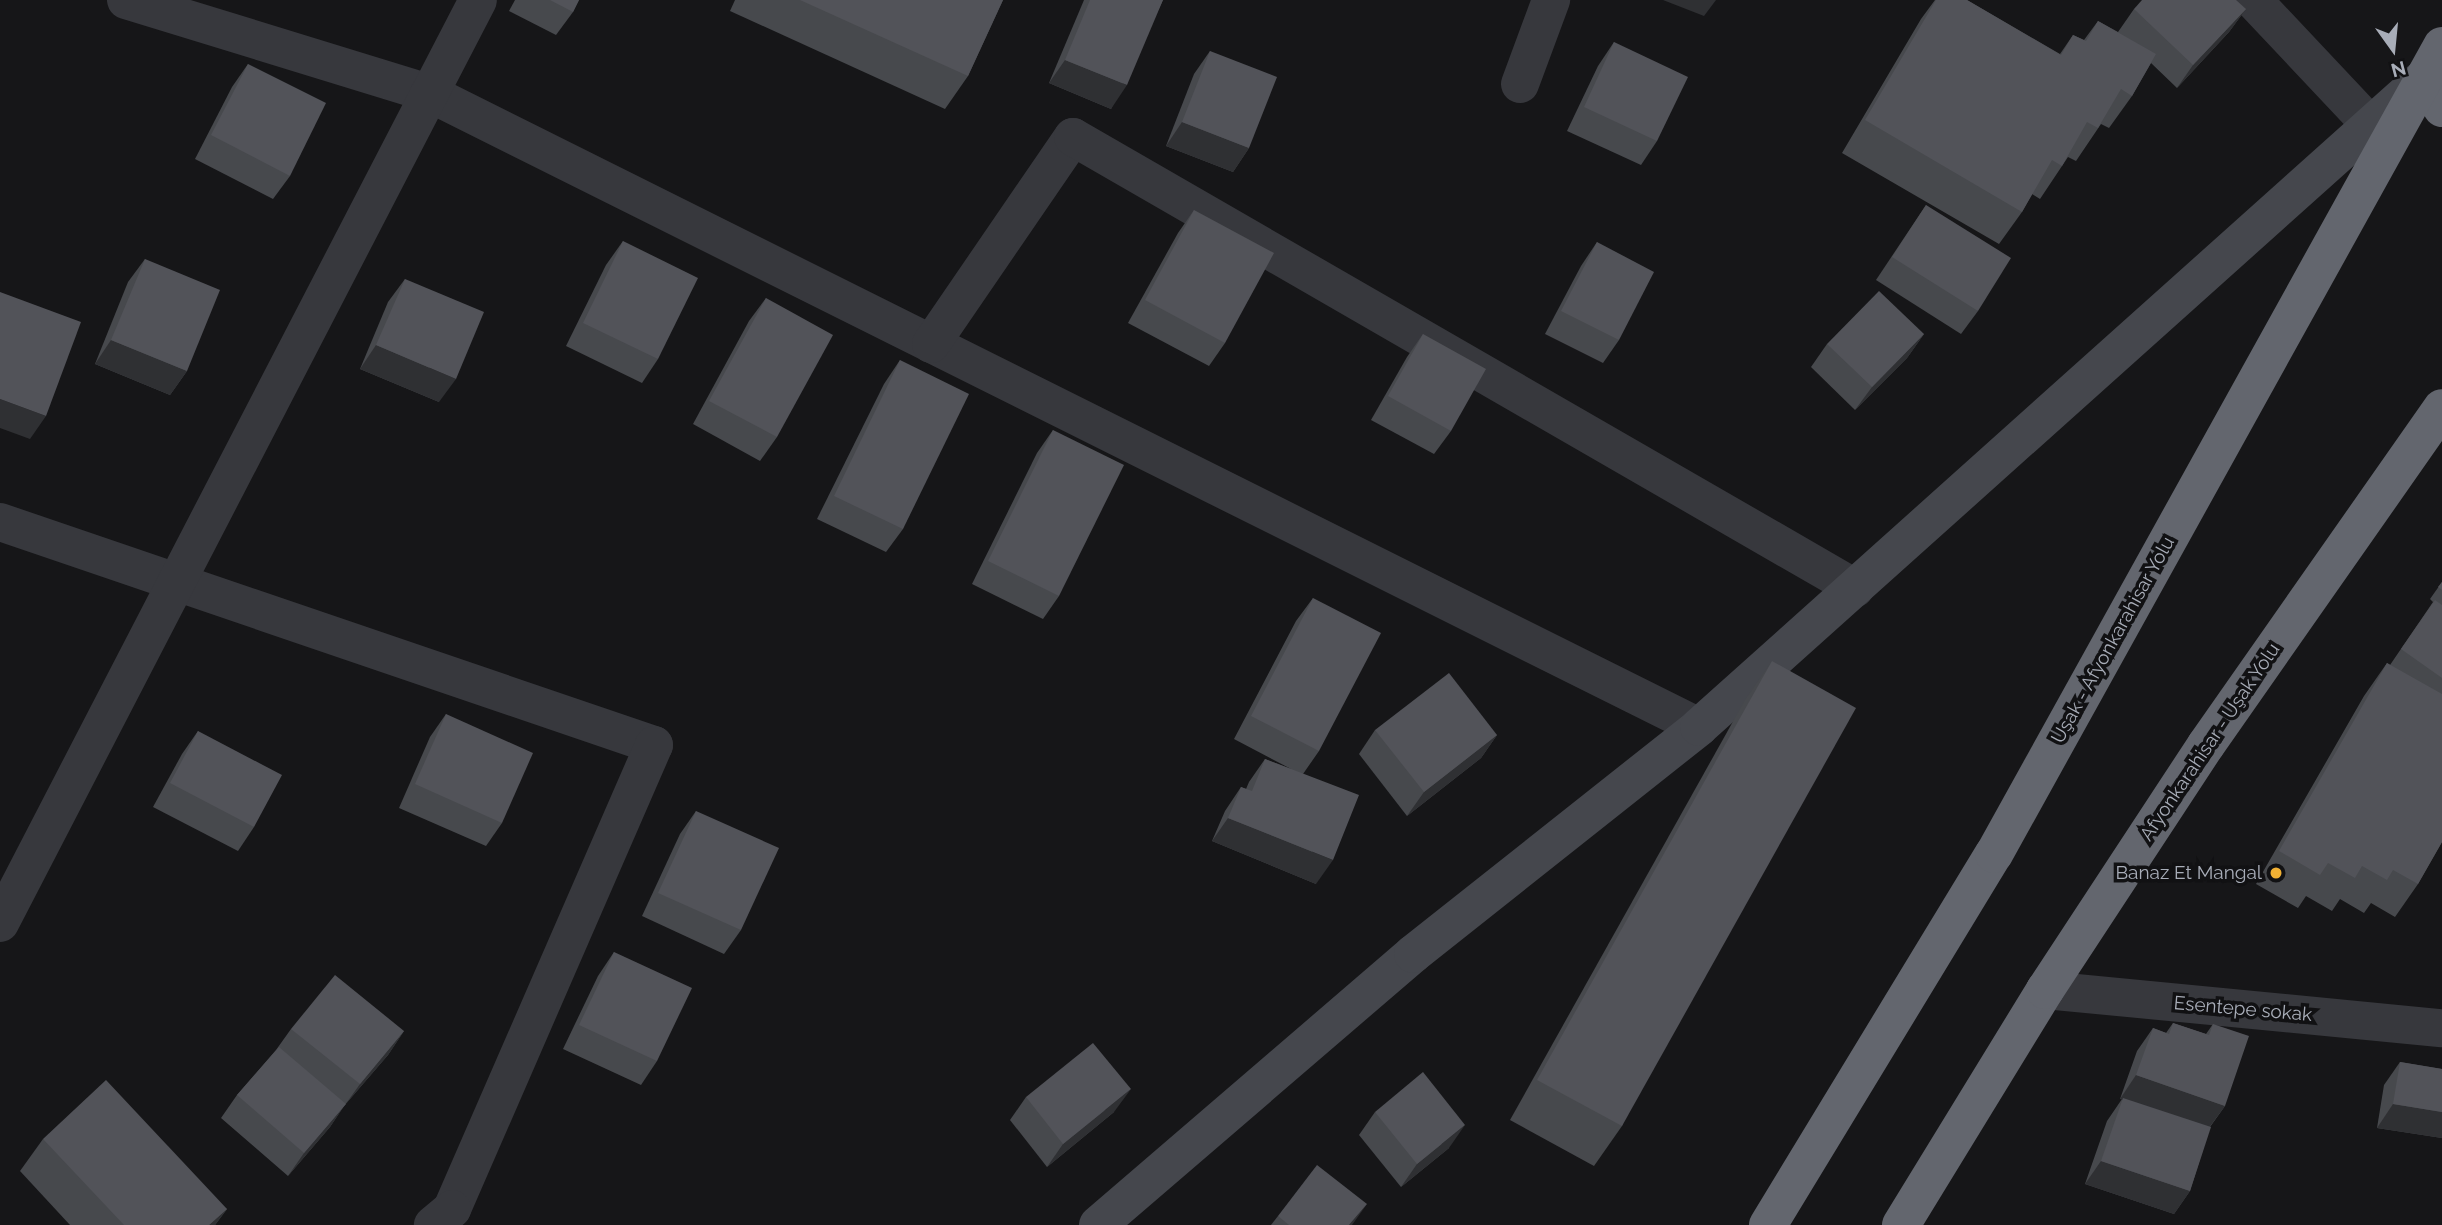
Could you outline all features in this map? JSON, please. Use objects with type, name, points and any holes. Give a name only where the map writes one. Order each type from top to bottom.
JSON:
[{"type":"highway","name":"Uşak - Afyonkarahisar Yolu","points":[[1768,1225],[1994,853],[2436,77]]},
{"type":"highway","name":"Afyonkarahisar - Uşak Yolu","points":[[1901,1225],[2045,990],[2206,745],[2442,408]]},
{"type":"street","points":[[126,0],[429,93],[1699,727]]},
{"type":"street","points":[[0,923],[478,0]]},
{"type":"street","points":[[1520,84],[1551,0]]},
{"type":"street","points":[[2253,0],[2371,125]]},
{"type":"street","points":[[1098,1225],[1413,954],[1699,727],[2371,125],[2436,77]]},
{"type":"street","points":[[931,344],[1073,137],[1855,588]]},
{"type":"street","points":[[0,522],[654,745],[452,1209],[433,1225]]},
{"type":"street","name":"Esentepe sokak","points":[[2045,990],[2442,1028]]},
{"type":"building","points":[[550,0],[579,0],[573,12]]},
{"type":"building","points":[[800,0],[1003,0],[968,76]]},
{"type":"building","points":[[1090,0],[1163,0],[1127,85],[1065,60]]},
{"type":"building","points":[[1936,0],[1967,0],[2061,55],[2073,35],[2086,41],[2098,21],[2156,54],[2132,96],[2121,89],[2098,128],[2087,122],[2062,166],[2052,160],[2022,212],[1865,120]]},
{"type":"building","points":[[2142,0],[2236,0],[2246,9],[2193,65],[2134,9]]},
{"type":"building","points":[[1614,42],[1688,77],[1657,141],[1584,107]]},
{"type":"building","points":[[1210,51],[1277,77],[1249,148],[1182,122]]},
{"type":"building","points":[[248,64],[326,103],[290,176],[211,135]]},
{"type":"building","points":[[1926,205],[2011,258],[1978,311],[1892,257]]},
{"type":"building","points":[[1194,210],[1274,253],[1225,343],[1145,300]]},
{"type":"building","points":[[623,241],[698,278],[658,359],[583,323]]},
{"type":"building","points":[[1597,242],[1654,272],[1619,340],[1561,311]]},
{"type":"building","points":[[145,259],[220,290],[187,371],[111,340]]},
{"type":"building","points":[[405,279],[484,312],[456,379],[376,345]]},
{"type":"building","points":[[1879,291],[1924,334],[1872,387],[1827,344]]},
{"type":"building","points":[[0,292],[81,322],[46,416],[0,399]]},
{"type":"building","points":[[766,298],[833,335],[777,437],[709,401]]},
{"type":"building","points":[[1423,334],[1486,369],[1451,431],[1388,396]]},
{"type":"building","points":[[900,360],[969,394],[903,529],[834,496]]},
{"type":"building","points":[[1053,430],[1124,465],[1059,596],[988,561]]},
{"type":"building","points":[[1313,598],[1381,633],[1319,751],[1251,716]]},
{"type":"building","points":[[2435,600],[2442,605],[2442,678],[2401,649]]},
{"type":"building","points":[[1772,661],[1856,708],[1622,1126],[1537,1080]]},
{"type":"building","points":[[2387,663],[2442,694],[2442,842],[2418,884],[2393,870],[2387,880],[2362,866],[2355,878],[2328,863],[2320,875],[2279,851]]},
{"type":"building","points":[[1449,673],[1497,735],[1424,792],[1375,730]]},
{"type":"building","points":[[446,714],[533,753],[502,823],[415,784]]},
{"type":"building","points":[[198,731],[282,775],[254,827],[170,783]]},
{"type":"building","points":[[1265,759],[1359,795],[1333,860],[1228,818],[1241,787],[1252,791]]},
{"type":"building","points":[[696,811],[779,848],[741,930],[658,893]]},
{"type":"building","points":[[614,952],[692,988],[657,1061],[579,1025]]},
{"type":"building","points":[[335,975],[404,1031],[360,1084],[291,1029]]},
{"type":"building","points":[[2173,1023],[2209,1035],[2213,1024],[2249,1036],[2225,1106],[2136,1075],[2153,1028],[2169,1034]]},
{"type":"building","points":[[1093,1043],[1131,1089],[1063,1144],[1026,1097]]},
{"type":"building","points":[[279,1047],[346,1104],[304,1153],[237,1095]]},
{"type":"building","points":[[2400,1062],[2442,1069],[2442,1112],[2393,1104]]},
{"type":"building","points":[[1423,1072],[1465,1125],[1417,1164],[1375,1112]]},
{"type":"building","points":[[106,1080],[227,1209],[209,1225],[124,1225],[43,1139]]},
{"type":"building","points":[[2123,1098],[2211,1127],[2190,1191],[2101,1161]]},
{"type":"building","points":[[1317,1165],[1367,1204],[1349,1225],[1289,1225],[1278,1216]]},
{"type":"place","name":"Banaz Et Mangal","points":[[2276,873]]}]
